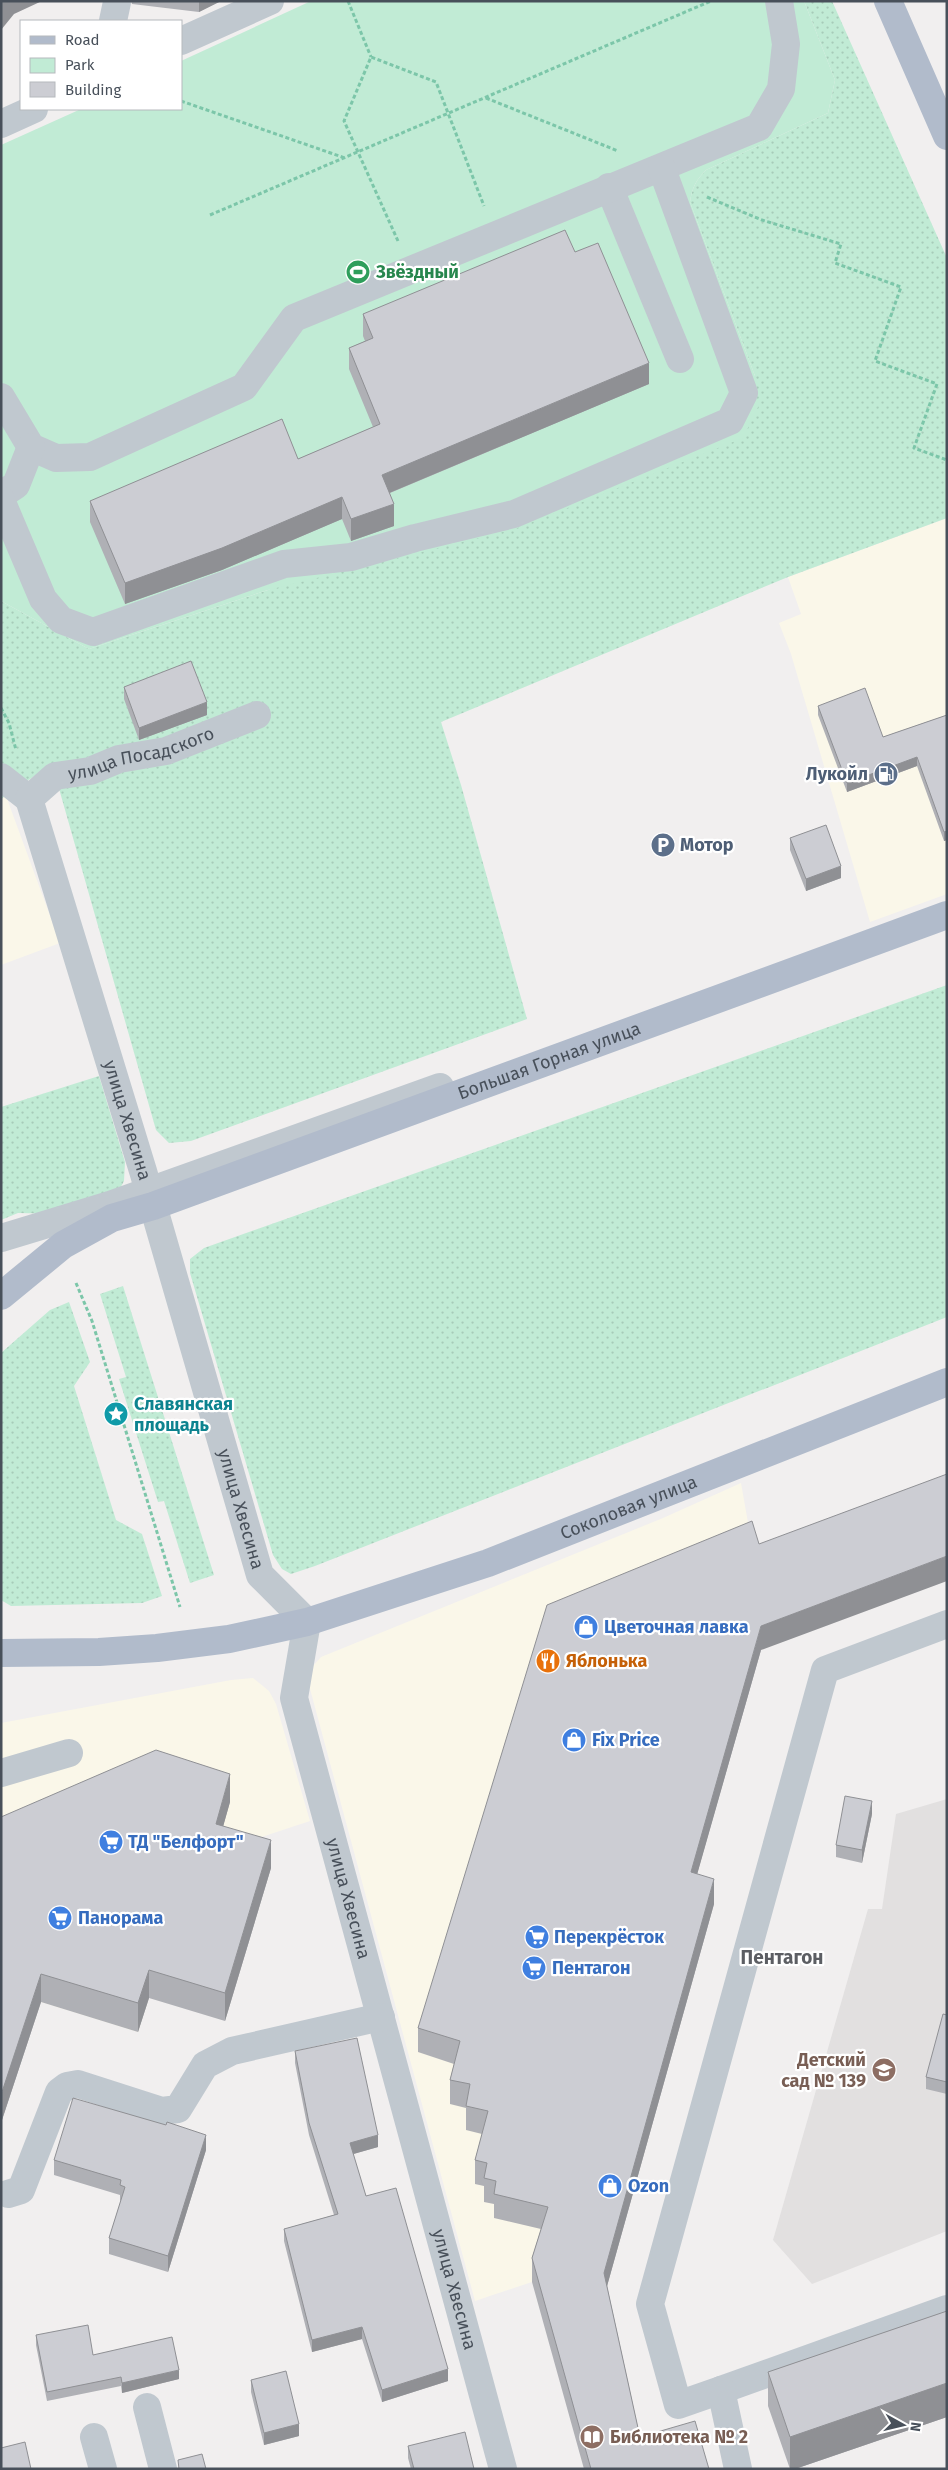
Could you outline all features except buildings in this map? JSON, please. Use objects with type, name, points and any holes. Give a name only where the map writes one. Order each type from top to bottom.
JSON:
[{"type":"main road","points":[[888,1],[947,136]]},
{"type":"main road","name":"Большая Горная улица","points":[[151,1198],[947,915]]},
{"type":"main road","points":[[1,1296],[62,1246],[151,1198]]},
{"type":"main road","name":"Соколовая улица","points":[[308,1622],[488,1563],[947,1382]]},
{"type":"main road","points":[[3,1652],[99,1652],[157,1648],[229,1639],[308,1622]]},
{"type":"street","points":[[182,41],[270,1]]},
{"type":"street","points":[[1,397],[31,446],[56,458],[90,457],[244,387],[294,318],[609,187],[662,169],[759,127],[781,89],[786,44],[779,1]]},
{"type":"street","points":[[113,20],[117,2]]},
{"type":"street","points":[[1,124],[32,110]]},
{"type":"street","points":[[1,500],[43,599],[61,620],[93,632],[284,564],[351,557],[414,538],[514,514],[730,421],[744,393],[662,169]]},
{"type":"street","points":[[609,187],[680,359]]},
{"type":"street","points":[[1,495],[16,485],[31,446]]},
{"type":"street","name":"улица Посадского","points":[[29,799],[55,776],[90,771],[119,759],[166,751],[257,715]]},
{"type":"street","points":[[1,777],[29,799]]},
{"type":"street","name":"улица Хвесина","points":[[29,799],[151,1198],[260,1575],[308,1622],[294,1698],[382,2016],[503,2469]]},
{"type":"street","points":[[1,1238],[110,1204],[151,1198],[947,904]]},
{"type":"street","points":[[947,1624],[825,1670],[650,2304],[678,2405],[947,2310]]},
{"type":"street","points":[[1,1773],[69,1752]]},
{"type":"street","points":[[8,2194],[21,2190],[59,2092],[67,2086],[78,2084],[162,2111],[178,2109],[204,2065],[232,2050],[382,2016]]},
{"type":"street","points":[[721,2390],[738,2469]]},
{"type":"street","points":[[147,2407],[163,2469]]},
{"type":"street","points":[[94,2437],[102,2469]]},
{"type":"path","points":[[348,1],[371,57],[344,121],[410,270]]},
{"type":"path","points":[[210,215],[711,1]]},
{"type":"path","points":[[371,57],[436,82],[496,234]]},
{"type":"path","points":[[486,98],[662,169],[691,191],[762,220],[841,244],[835,263],[901,287],[875,361],[937,384],[914,448],[947,460]]},
{"type":"path","points":[[182,101],[345,158]]},
{"type":"path","points":[[1,708],[9,723]]},
{"type":"path","points":[[76,1284],[92,1321],[180,1607]]},
{"type":"shaded area","name":"Лукойл","points":[[947,518],[947,894],[870,922],[791,654],[779,623],[801,614],[788,577]]},
{"type":"shaded area","points":[[6,796],[60,943],[1,965],[1,799]]},
{"type":"shaded area","points":[[741,1483],[752,1545],[532,2282],[475,2301],[306,1674],[321,1657],[663,1518]]},
{"type":"shaded area","points":[[253,1678],[269,1691],[276,1704],[310,1821],[216,1852],[149,1998],[138,2032],[41,2002],[1,2022],[1,1723],[231,1680]]},
{"type":"shaded area","name":"Детский сад № 139","points":[[947,1799],[947,2231],[812,2284],[773,2240],[868,1909],[882,1909],[896,1814]]},
{"type":"green space","name":"Звёздный","points":[[311,1],[804,1],[835,80],[828,113],[706,170],[695,184],[690,202],[755,376],[758,407],[743,438],[515,529],[268,590],[89,649],[1,601],[1,145],[79,110],[182,110],[182,61]]},
{"type":"green space","points":[[804,1],[832,1],[947,258],[947,518],[788,577],[441,722],[461,785],[527,1019],[191,1141],[169,1143],[156,1130],[52,764],[1,799],[1,601],[89,649],[268,590],[755,376],[690,202],[695,185],[706,170],[828,113],[835,80]]},
{"type":"green space","points":[[947,985],[947,1317],[315,1566],[291,1574],[282,1569],[273,1555],[190,1273],[190,1259],[204,1248]]},
{"type":"green space","points":[[99,1076],[125,1162],[124,1181],[116,1196],[60,1214],[18,1213],[1,1220],[1,1107]]},
{"type":"green space","points":[[123,1286],[214,1575],[190,1583],[164,1501],[158,1502],[119,1379],[126,1377],[100,1294]]},
{"type":"green space","points":[[69,1302],[90,1362],[74,1386],[116,1520],[142,1534],[162,1596],[142,1603],[11,1606],[1,1600],[1,1353],[50,1310]]},
{"type":"place","name":"Звёздный","points":[[358,272]]},
{"type":"place","name":"Лукойл","points":[[886,774]]},
{"type":"place","name":"Мотор","points":[[663,845]]},
{"type":"place","name":"Славянская площадь","points":[[116,1414]]},
{"type":"place","name":"Цветочная лавка","points":[[586,1627]]},
{"type":"place","name":"Яблонька","points":[[548,1661]]},
{"type":"place","name":"Fix Price","points":[[574,1740]]},
{"type":"place","name":"ТД \"Белфорт\"","points":[[111,1842]]},
{"type":"place","name":"Панорама","points":[[60,1918]]},
{"type":"place","name":"Перекрёсток","points":[[537,1937]]},
{"type":"place","name":"Пентагон","points":[[534,1968]]},
{"type":"place","name":"Детский сад № 139","points":[[884,2070]]},
{"type":"place","name":"Ozon","points":[[610,2186]]},
{"type":"place","name":"Библиотека № 2","points":[[592,2437]]},
{"type":"district","name":"Пентагон","points":[[782,1957]]}]
